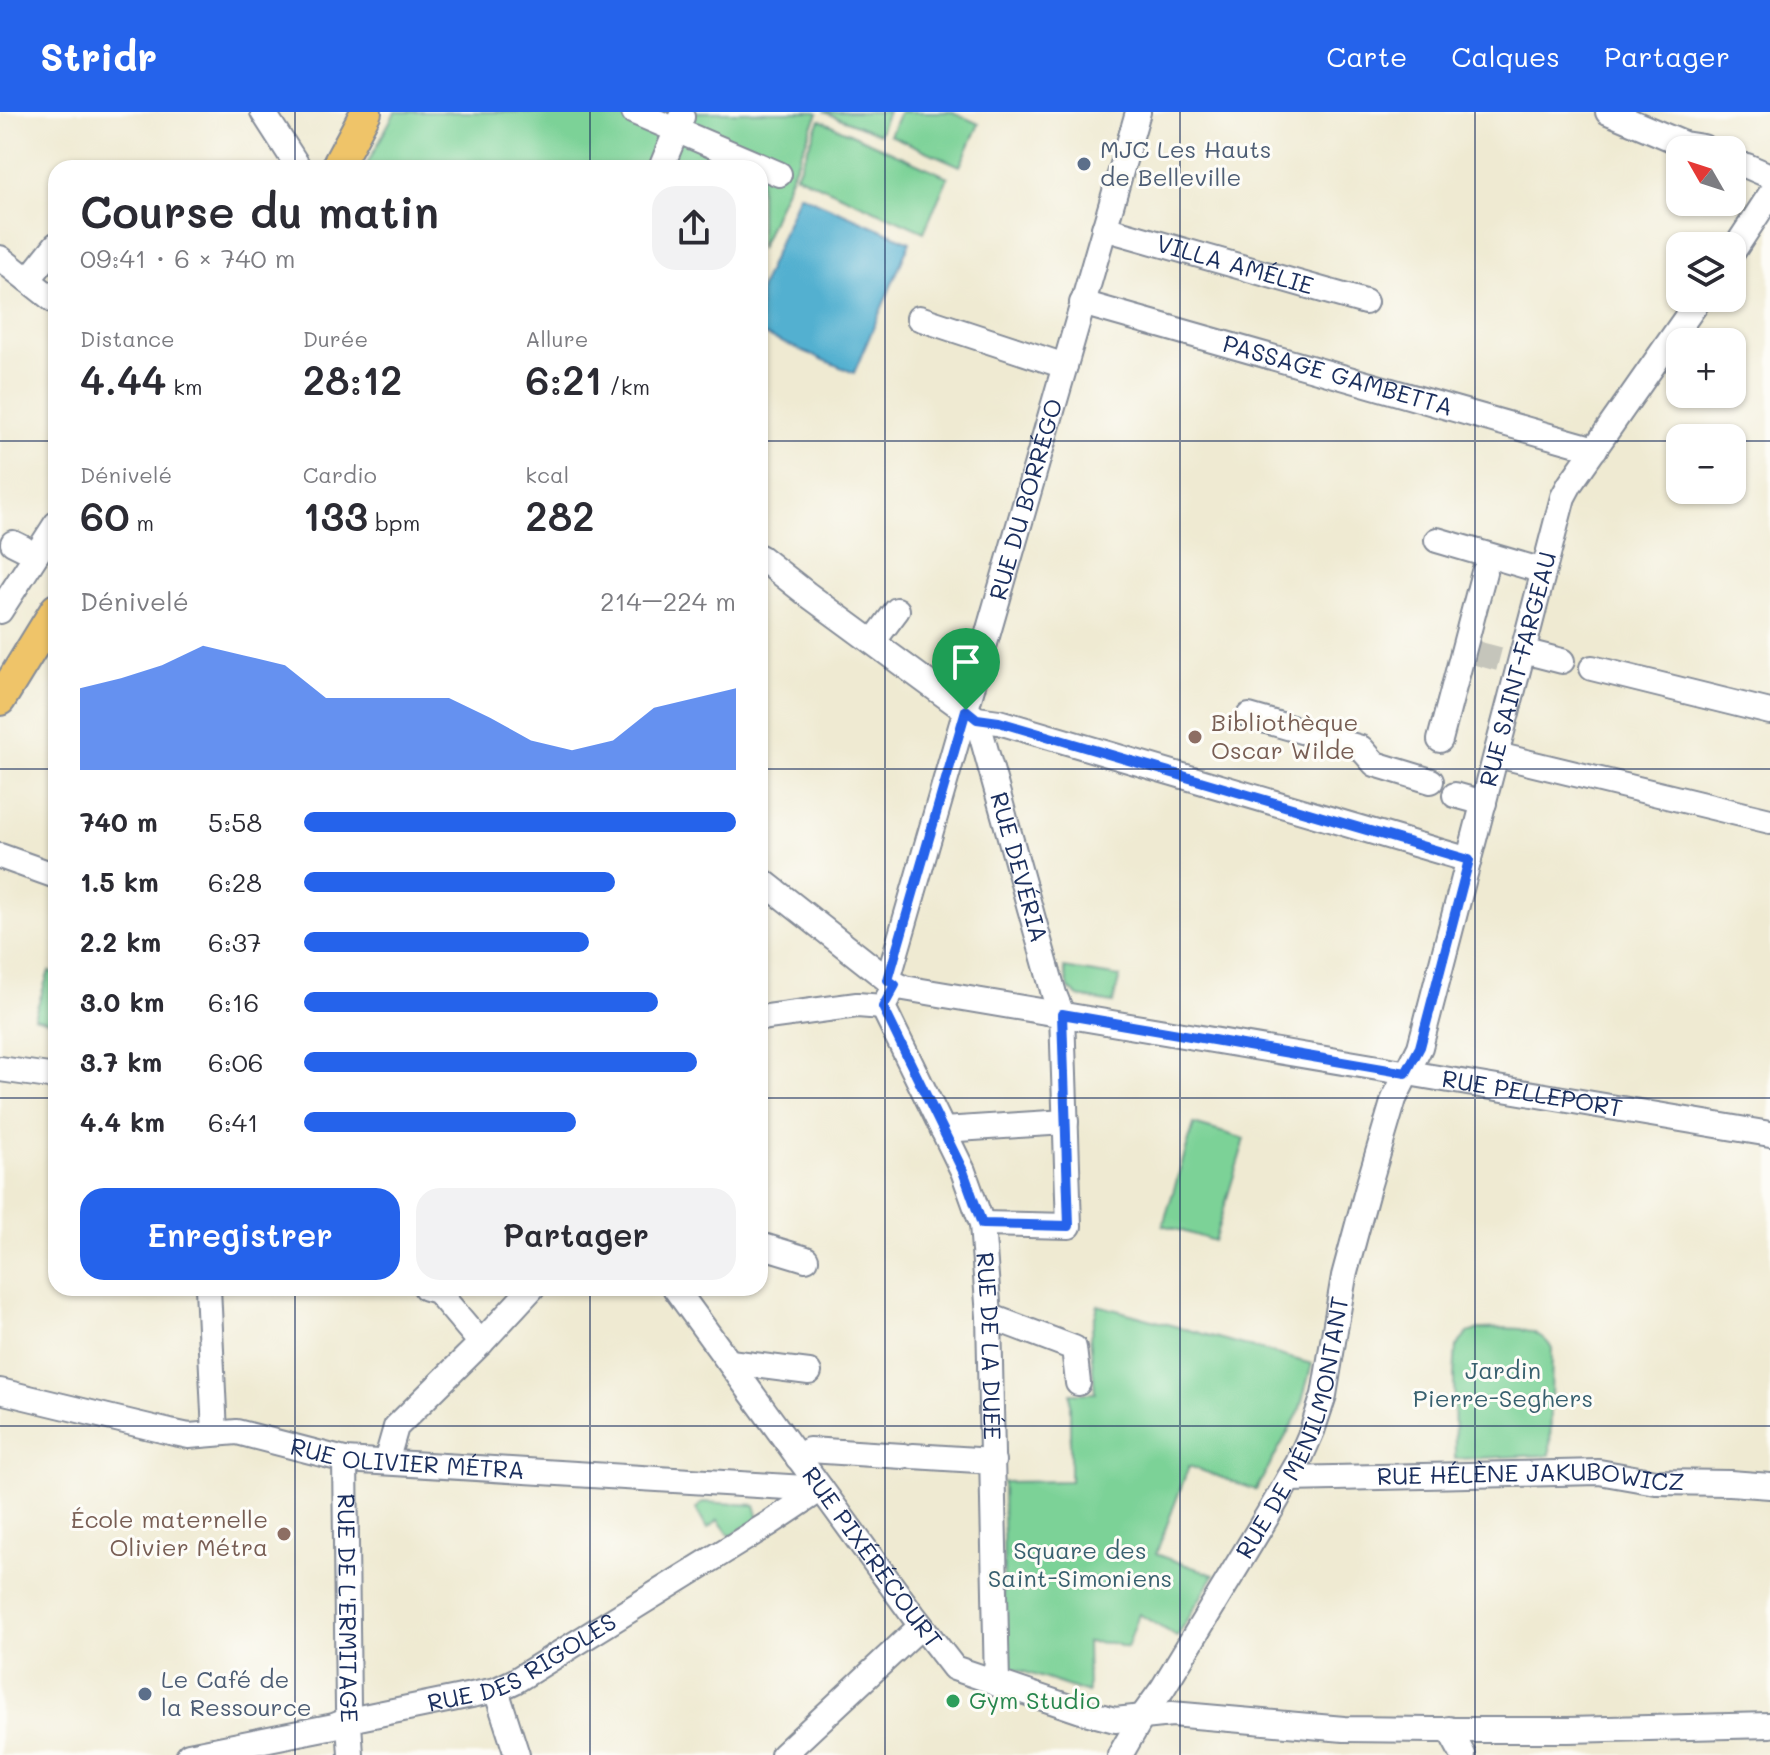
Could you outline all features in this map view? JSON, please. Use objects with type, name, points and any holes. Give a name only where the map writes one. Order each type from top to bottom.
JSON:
[{"type":"main road","points":[[340,160],[366,112]]},
{"type":"main road","points":[[0,700],[48,622]]},
{"type":"street","points":[[263,112],[294,160]]},
{"type":"street","points":[[634,112],[679,123],[752,160]]},
{"type":"street","name":"RUE DU BORRÉGO","points":[[884,976],[971,714],[1082,303],[1138,112]]},
{"type":"street","points":[[1608,112],[1666,136]]},
{"type":"street","points":[[664,160],[679,123]]},
{"type":"street","points":[[1747,166],[1770,176]]},
{"type":"street","points":[[768,168],[779,174]]},
{"type":"street","points":[[1746,233],[1768,202]]},
{"type":"street","name":"VILLA AMÉLIE","points":[[1104,228],[1365,302]]},
{"type":"street","points":[[28,280],[48,255]]},
{"type":"street","points":[[0,258],[48,296]]},
{"type":"street","name":"PASSAGE GAMBETTA","points":[[1082,303],[1595,449]]},
{"type":"street","name":"RUE SAINT-FARGEAU","points":[[1406,1073],[1420,1047],[1497,755],[1515,658],[1563,497],[1690,312]]},
{"type":"street","points":[[919,318],[1065,366]]},
{"type":"street","points":[[0,611],[48,536]]},
{"type":"street","points":[[1437,540],[1543,571]]},
{"type":"street","points":[[768,563],[971,714],[1469,860]]},
{"type":"street","points":[[1440,740],[1470,652],[1484,572]]},
{"type":"street","points":[[873,642],[897,610]]},
{"type":"street","points":[[1515,658],[1562,661]]},
{"type":"street","points":[[1592,668],[1770,712]]},
{"type":"street","name":"RUE DEVÉRIA","points":[[971,714],[1062,1014],[1069,1226],[982,1224]]},
{"type":"street","points":[[1249,716],[1361,748],[1375,764],[1431,781]]},
{"type":"street","points":[[1497,755],[1770,821]]},
{"type":"street","points":[[1455,795],[1484,803]]},
{"type":"street","points":[[0,856],[48,873]]},
{"type":"street","name":"RUE PELLEPORT","points":[[768,885],[884,976],[904,988],[1770,1134]]},
{"type":"street","points":[[857,1005],[884,976]]},
{"type":"street","points":[[768,1017],[857,1005],[883,1007],[884,976]]},
{"type":"street","name":"RUE DE LA DUÉE","points":[[883,1007],[963,1171],[982,1224],[989,1316],[997,1684]]},
{"type":"street","points":[[0,1069],[48,1076]]},
{"type":"street","name":"RUE DE MÉNILMONTANT","points":[[1120,1755],[1289,1479],[1312,1431],[1324,1395],[1344,1276],[1394,1099],[1406,1073]]},
{"type":"street","points":[[943,1130],[1066,1122]]},
{"type":"street","points":[[768,1247],[806,1259]]},
{"type":"street","points":[[208,1296],[215,1433]]},
{"type":"street","points":[[441,1296],[481,1343]]},
{"type":"street","points":[[386,1462],[396,1427],[525,1296]]},
{"type":"street","name":"RUE PIXÉRÉCOURT","points":[[681,1296],[954,1668],[1115,1720],[1172,1714],[1344,1729],[1568,1730],[1770,1725]]},
{"type":"street","points":[[989,1316],[1074,1348],[1078,1383]]},
{"type":"street","points":[[730,1362],[809,1372]]},
{"type":"street","name":"RUE OLIVIER MÉTRA","points":[[0,1391],[189,1436],[237,1432],[345,1460],[821,1489]]},
{"type":"street","points":[[798,1458],[809,1450],[993,1461]]},
{"type":"street","name":"RUE DE L'ERMITAGE","points":[[345,1460],[351,1755]]},
{"type":"street","name":"RUE HÉLÈNE JAKUBOWICZ","points":[[1289,1479],[1599,1472],[1656,1482],[1770,1486]]},
{"type":"street","name":"RUE DES RIGOLES","points":[[189,1755],[236,1750],[349,1720],[496,1690],[529,1673],[821,1489]]},
{"type":"street","points":[[783,1755],[921,1626]]},
{"type":"street","points":[[496,1690],[517,1755]]},
{"type":"street","points":[[1449,1729],[1463,1755]]},
{"type":"green space","points":[[395,112],[818,113],[768,230],[768,160],[369,160]]},
{"type":"green space","points":[[824,112],[888,112],[879,134]]},
{"type":"green space","points":[[900,112],[953,112],[979,124],[960,166],[890,135]]},
{"type":"green space","points":[[820,120],[948,177],[924,232],[796,175]]},
{"type":"green space","points":[[1064,968],[1120,977],[1113,1003],[1079,997],[1069,989]]},
{"type":"green space","points":[[48,974],[48,1021],[34,1017]]},
{"type":"green space","points":[[1194,1124],[1245,1139],[1214,1241],[1163,1225]]},
{"type":"green space","name":"Square des Saint-Simoniens","points":[[1098,1305],[1312,1364],[1299,1412],[1256,1490],[1189,1466],[1156,1554],[1214,1575],[1177,1637],[1139,1614],[1127,1648],[1112,1643],[1087,1642],[1088,1693],[1004,1665],[1003,1482],[1070,1481],[1070,1393],[1095,1393],[1090,1337]]},
{"type":"green space","name":"Jardin Pierre-Seghers","points":[[1479,1329],[1528,1331],[1537,1334],[1552,1348],[1550,1455],[1455,1459],[1456,1347],[1468,1333]]},
{"type":"green space","points":[[703,1502],[755,1505],[759,1518],[730,1536],[718,1520],[707,1529],[696,1509]]},
{"type":"water","points":[[799,194],[910,242],[854,373],[768,336],[768,270]]},
{"type":"tunnel","points":[[1476,653],[1503,660]]},
{"type":"place","name":"MJC Les Hauts de Belleville","points":[[1084,164]]},
{"type":"place","name":"Bibliothèque Oscar Wilde","points":[[1195,737]]},
{"type":"place","name":"École maternelle Olivier Métra","points":[[284,1534]]},
{"type":"place","name":"Le Café de la Ressource","points":[[145,1694]]},
{"type":"place","name":"Gym Studio","points":[[953,1701]]},
{"type":"route","points":[[966,710],[977,719],[999,722],[1469,860],[1420,1047],[1406,1073],[1062,1014],[1069,1226],[982,1224],[963,1171],[883,1007],[895,985],[888,980],[966,710]]}]
